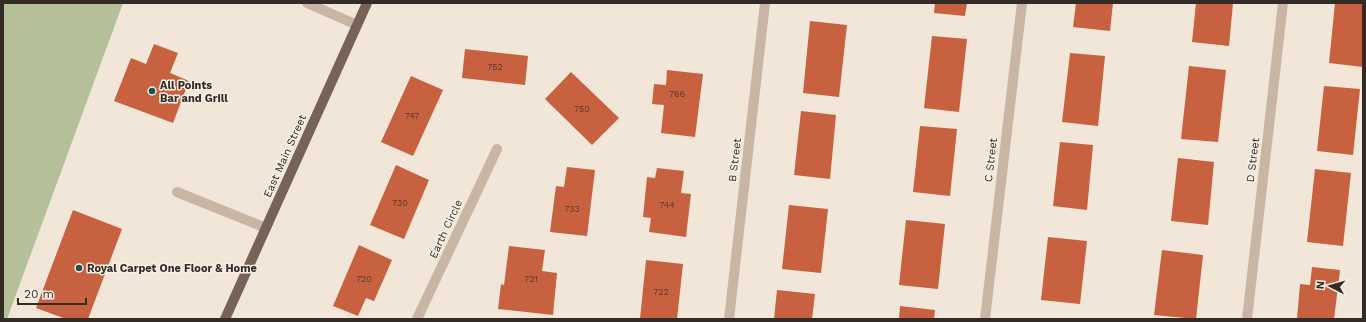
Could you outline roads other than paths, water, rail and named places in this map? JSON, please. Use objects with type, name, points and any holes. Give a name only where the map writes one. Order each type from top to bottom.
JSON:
[{"type":"main road","name":"East Main Street","points":[[225,319],[367,3]]},
{"type":"street","points":[[307,3],[357,25]]},
{"type":"street","name":"B Street","points":[[729,319],[765,3]]},
{"type":"street","name":"C Street","points":[[985,319],[1022,3]]},
{"type":"street","name":"D Street","points":[[1247,319],[1283,3]]},
{"type":"street","name":"Earth Circle","points":[[417,319],[498,149]]},
{"type":"street","points":[[177,192],[266,228]]},
{"type":"place","name":"All Points Bar and Grill","points":[[152,91]]},
{"type":"place","name":"Royal Carpet One Floor & Home","points":[[79,268]]}]
